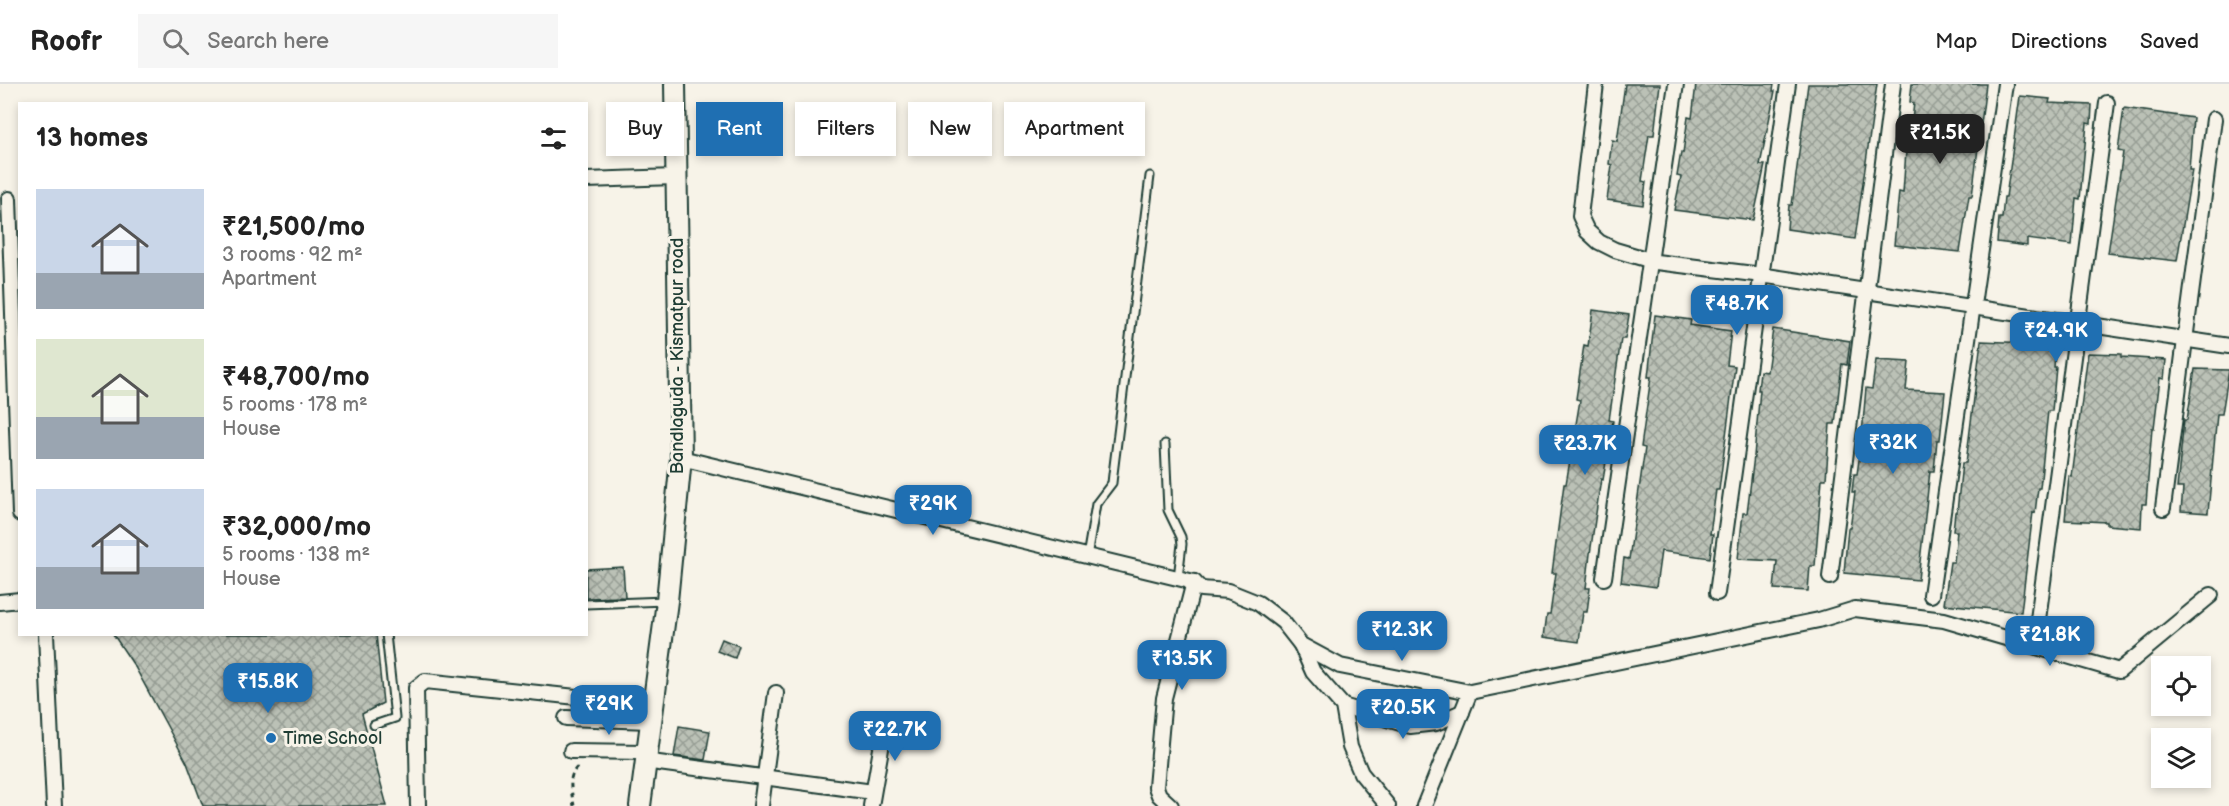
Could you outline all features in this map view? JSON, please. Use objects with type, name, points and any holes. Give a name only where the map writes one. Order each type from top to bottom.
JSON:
[{"type":"street","name":"Bandlaguda - Kismatpur road","points":[[640,806],[667,601],[681,458],[675,84]]},
{"type":"street","points":[[1596,84],[1580,216],[1587,231],[1599,242],[1615,250],[1650,260],[2229,346]]},
{"type":"street","points":[[1604,578],[1676,84]]},
{"type":"street","points":[[1717,592],[1788,84]]},
{"type":"street","points":[[1830,577],[1893,84]]},
{"type":"street","points":[[1931,595],[2006,84]]},
{"type":"street","points":[[2037,627],[2107,103]]},
{"type":"street","points":[[2163,508],[2214,118]]},
{"type":"street","points":[[588,180],[675,177]]},
{"type":"street","points":[[9,199],[18,493]]},
{"type":"street","points":[[681,458],[1194,582],[1201,589],[1228,591],[1258,603],[1284,622],[1301,645],[1313,672],[1343,706],[1350,747],[1361,773],[1388,806]]},
{"type":"street","points":[[1171,806],[1159,795],[1156,788],[1164,698],[1194,582]]},
{"type":"street","points":[[1301,645],[1340,666],[1470,692],[1819,620],[1855,609],[1944,620],[2119,671],[2211,595]]},
{"type":"street","points":[[0,602],[18,600]]},
{"type":"street","points":[[45,636],[54,806]]},
{"type":"street","points":[[418,806],[416,688],[424,681],[651,713]]},
{"type":"street","points":[[1424,806],[1470,692]]},
{"type":"street","points":[[761,806],[776,693]]},
{"type":"street","points":[[1343,706],[1410,726],[1436,723],[1462,712]]},
{"type":"street","points":[[566,718],[651,713]]},
{"type":"street","points":[[571,751],[645,757],[872,799],[885,726]]},
{"type":"lane","points":[[1088,557],[1096,504],[1112,483],[1150,176]]},
{"type":"lane","points":[[1165,444],[1168,510],[1182,544],[1178,578]]},
{"type":"lane","points":[[588,604],[667,601]]},
{"type":"lane","points":[[374,725],[395,718],[386,636]]},
{"type":"path","points":[[574,806],[572,774],[577,767],[585,764]]},
{"type":"building","points":[[1625,84],[1660,84],[1654,135],[1649,135],[1642,181],[1646,182],[1643,205],[1607,200],[1612,165],[1609,164],[1612,140],[1617,141]]},
{"type":"building","points":[[1696,84],[1774,84],[1773,91],[1775,91],[1760,165],[1765,165],[1753,220],[1674,210],[1681,177],[1677,176],[1681,152],[1683,153],[1688,117],[1692,118]]},
{"type":"building","points":[[1808,84],[1877,84],[1855,239],[1787,229]]},
{"type":"building","points":[[1912,84],[1986,84],[1972,196],[1969,196],[1960,252],[1894,245],[1899,192],[1903,193],[1907,137],[1910,137],[1914,103],[1910,102]]},
{"type":"building","points":[[2020,96],[2050,99],[2049,103],[2092,105],[2091,124],[2087,123],[2080,199],[2076,198],[2072,245],[2027,239],[2027,246],[1997,242],[1999,218],[2002,218],[2004,197],[2006,197]]},
{"type":"building","points":[[2124,108],[2193,118],[2189,170],[2192,170],[2177,261],[2108,253],[2123,152],[2118,151]]},
{"type":"building","points":[[1593,310],[1629,315],[1625,339],[1621,339],[1609,420],[1613,421],[1603,480],[1601,479],[1590,554],[1586,588],[1590,588],[1587,612],[1583,612],[1579,642],[1544,637],[1556,573],[1552,573],[1564,484],[1566,484],[1580,400],[1576,399],[1584,345],[1588,346]]},
{"type":"building","points":[[1655,315],[1691,320],[1690,325],[1731,331],[1727,365],[1735,366],[1719,490],[1716,490],[1710,534],[1713,534],[1710,558],[1661,551],[1656,587],[1621,582],[1624,558],[1629,559],[1645,448],[1641,447],[1651,377],[1648,377]]},
{"type":"building","points":[[1773,329],[1850,341],[1847,365],[1842,364],[1835,424],[1830,424],[1826,479],[1822,479],[1815,566],[1810,566],[1808,591],[1774,589],[1777,561],[1738,559],[1743,513],[1747,513],[1754,456],[1760,371],[1767,372]]},
{"type":"building","points":[[1981,341],[2056,344],[2052,411],[2048,411],[2040,488],[2038,488],[2035,513],[2033,512],[2021,612],[1944,604],[1950,562],[1954,562],[1957,531],[1953,531],[1955,512],[1957,512],[1962,463],[1966,463]]},
{"type":"building","points":[[2088,353],[2121,354],[2121,357],[2166,360],[2164,379],[2160,378],[2154,428],[2152,428],[2146,504],[2142,504],[2141,528],[2107,525],[2107,522],[2065,520],[2069,476],[2072,477]]},
{"type":"building","points":[[1876,360],[1909,362],[1906,390],[1945,392],[1940,440],[1937,440],[1934,471],[1930,471],[1918,580],[1844,573],[1848,528],[1850,528],[1855,492],[1852,492],[1854,474],[1857,474],[1861,446],[1866,388],[1872,389]]},
{"type":"building","points":[[2195,369],[2229,370],[2222,414],[2217,414],[2208,513],[2181,511],[2183,488],[2177,488],[2184,420],[2187,420]]},
{"type":"building","points":[[623,567],[625,597],[588,598],[588,569]]},
{"type":"building","name":"Time School","points":[[114,636],[376,636],[383,703],[362,714],[387,806],[203,806],[187,763],[135,667]]},
{"type":"building","points":[[722,639],[739,646],[735,658],[717,651]]},
{"type":"building","points":[[679,726],[710,731],[705,760],[674,756]]},
{"type":"place","name":"Time School","points":[[271,738]]}]
